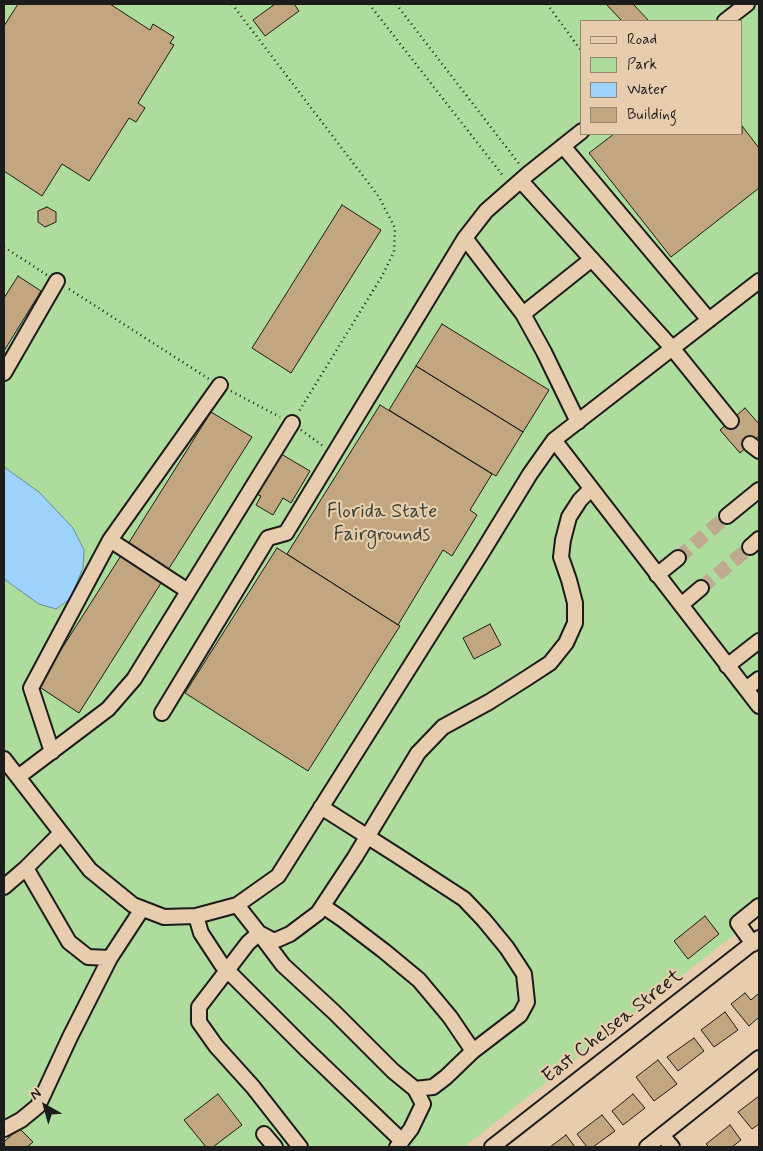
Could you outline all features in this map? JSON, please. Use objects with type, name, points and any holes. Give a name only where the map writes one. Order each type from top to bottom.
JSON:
[{"type":"street","points":[[726,20],[747,4]]},
{"type":"street","points":[[162,713],[268,538],[286,533],[465,238],[486,211],[580,133]]},
{"type":"street","points":[[563,146],[709,320]]},
{"type":"street","points":[[520,181],[673,349],[731,421]]},
{"type":"street","points":[[465,238],[523,314],[578,422]]},
{"type":"street","points":[[523,314],[592,259]]},
{"type":"street","points":[[4,373],[57,281]]},
{"type":"street","points":[[4,759],[90,870],[133,905],[164,917],[196,916],[237,904],[278,876],[530,474],[554,440],[759,281]]},
{"type":"street","points":[[52,752],[31,688],[110,540],[220,385]]},
{"type":"street","points":[[18,777],[108,709],[134,678],[292,423]]},
{"type":"street","points":[[554,440],[759,706]]},
{"type":"street","points":[[259,933],[274,941],[290,934],[318,913],[418,753],[444,727],[550,663],[566,643],[575,623],[575,604],[561,557],[563,540],[569,518],[580,500],[591,489]]},
{"type":"street","points":[[727,516],[759,490]]},
{"type":"street","points":[[110,540],[188,591]]},
{"type":"street","points":[[658,575],[678,558]]},
{"type":"street","points":[[681,606],[702,588]]},
{"type":"street","points":[[727,666],[759,641]]},
{"type":"street","points":[[746,689],[759,679]]},
{"type":"street","points":[[321,807],[464,899],[507,948],[524,974],[527,1002],[520,1015],[473,1051],[433,1087],[415,1089]]},
{"type":"street","points":[[4,886],[26,868],[61,834]]},
{"type":"street","points":[[26,868],[69,942],[88,957],[110,958]]},
{"type":"street","points":[[196,916],[201,933],[222,965],[399,1144],[411,1130],[423,1104],[415,1089],[393,1071],[334,1012],[283,965],[237,904]]},
{"type":"street","points":[[322,906],[384,951],[419,980],[450,1017],[473,1051]]},
{"type":"street","points":[[756,941],[738,923],[759,906]]},
{"type":"street","points":[[4,1129],[21,1120],[38,1106],[110,958],[142,908]]},
{"type":"street","points":[[259,933],[248,943],[199,1007],[199,1022],[216,1046],[253,1087],[300,1147]]},
{"type":"street","name":"East Chelsea Street","points":[[492,1147],[756,941]]},
{"type":"street","points":[[647,1147],[759,1058]]},
{"type":"street","points":[[264,1134],[275,1147]]},
{"type":"street","points":[[662,1135],[672,1147]]},
{"type":"path","points":[[232,4],[379,197],[395,228],[394,252],[382,276],[292,423]]},
{"type":"path","points":[[369,4],[520,181]]},
{"type":"path","points":[[396,4],[520,181]]},
{"type":"path","points":[[547,4],[580,49]]},
{"type":"path","points":[[4,247],[220,385],[292,423],[334,455]]},
{"type":"green space","name":"Florida State Fairgrounds","points":[[4,4],[759,4],[759,915],[464,1147],[4,1147]]},
{"type":"water","points":[[4,467],[39,492],[73,528],[84,550],[83,568],[70,599],[56,609],[39,604],[4,579]]},
{"type":"building","points":[[18,4],[110,4],[150,30],[153,24],[174,37],[170,43],[174,45],[138,103],[145,108],[136,122],[129,118],[89,181],[62,164],[42,196],[4,171],[4,26]]},
{"type":"building","points":[[275,4],[294,4],[299,11],[265,36],[253,20]]},
{"type":"building","points":[[606,4],[633,4],[648,20],[621,20]]},
{"type":"building","points":[[743,127],[759,148],[759,188],[671,257],[589,153],[613,135],[743,135]]},
{"type":"building","points":[[342,205],[381,230],[291,373],[252,348]]},
{"type":"building","points":[[47,207],[56,212],[56,222],[45,227],[38,222],[38,211]]},
{"type":"building","points":[[18,276],[41,291],[4,351],[4,298]]},
{"type":"building","points":[[442,324],[549,390],[523,432],[416,366]]},
{"type":"building","points":[[416,366],[523,432],[496,476],[389,410]]},
{"type":"building","points":[[380,405],[492,474],[470,510],[477,515],[452,556],[443,550],[398,625],[287,554]]},
{"type":"building","points":[[745,408],[759,424],[759,436],[740,453],[720,430]]},
{"type":"building","points":[[211,412],[252,437],[168,570],[128,544]]},
{"type":"building","points":[[276,451],[310,471],[291,503],[283,498],[273,515],[256,505],[261,496],[252,492]]},
{"type":"building","points":[[277,548],[400,626],[308,771],[185,693]]},
{"type":"building","points":[[122,554],[163,580],[79,713],[38,686]]},
{"type":"building","points":[[490,624],[501,645],[474,659],[463,638]]},
{"type":"building","points":[[705,916],[719,934],[688,959],[674,941]]},
{"type":"building","points":[[745,993],[751,1000],[758,994],[759,996],[759,1017],[749,1026],[731,1004]]},
{"type":"building","points":[[725,1012],[738,1030],[714,1047],[701,1030]]},
{"type":"building","points":[[694,1038],[704,1051],[678,1071],[667,1057]]},
{"type":"building","points":[[658,1060],[677,1084],[654,1101],[636,1077]]},
{"type":"building","points":[[218,1094],[242,1125],[213,1147],[206,1147],[184,1120]]},
{"type":"building","points":[[633,1094],[645,1108],[623,1125],[612,1111]]},
{"type":"building","points":[[759,1096],[759,1124],[752,1129],[738,1112]]},
{"type":"building","points":[[602,1115],[615,1131],[593,1147],[587,1147],[577,1134]]},
{"type":"building","points":[[730,1125],[741,1140],[732,1147],[709,1147],[706,1144]]},
{"type":"building","points":[[19,1128],[33,1142],[27,1147],[4,1147],[4,1142]]},
{"type":"building","points":[[566,1135],[575,1147],[550,1147]]},
{"type":"tunnel","points":[[731,421],[750,444]]},
{"type":"tunnel","points":[[678,558],[727,516]]},
{"type":"tunnel","points":[[701,588],[750,547]]}]
